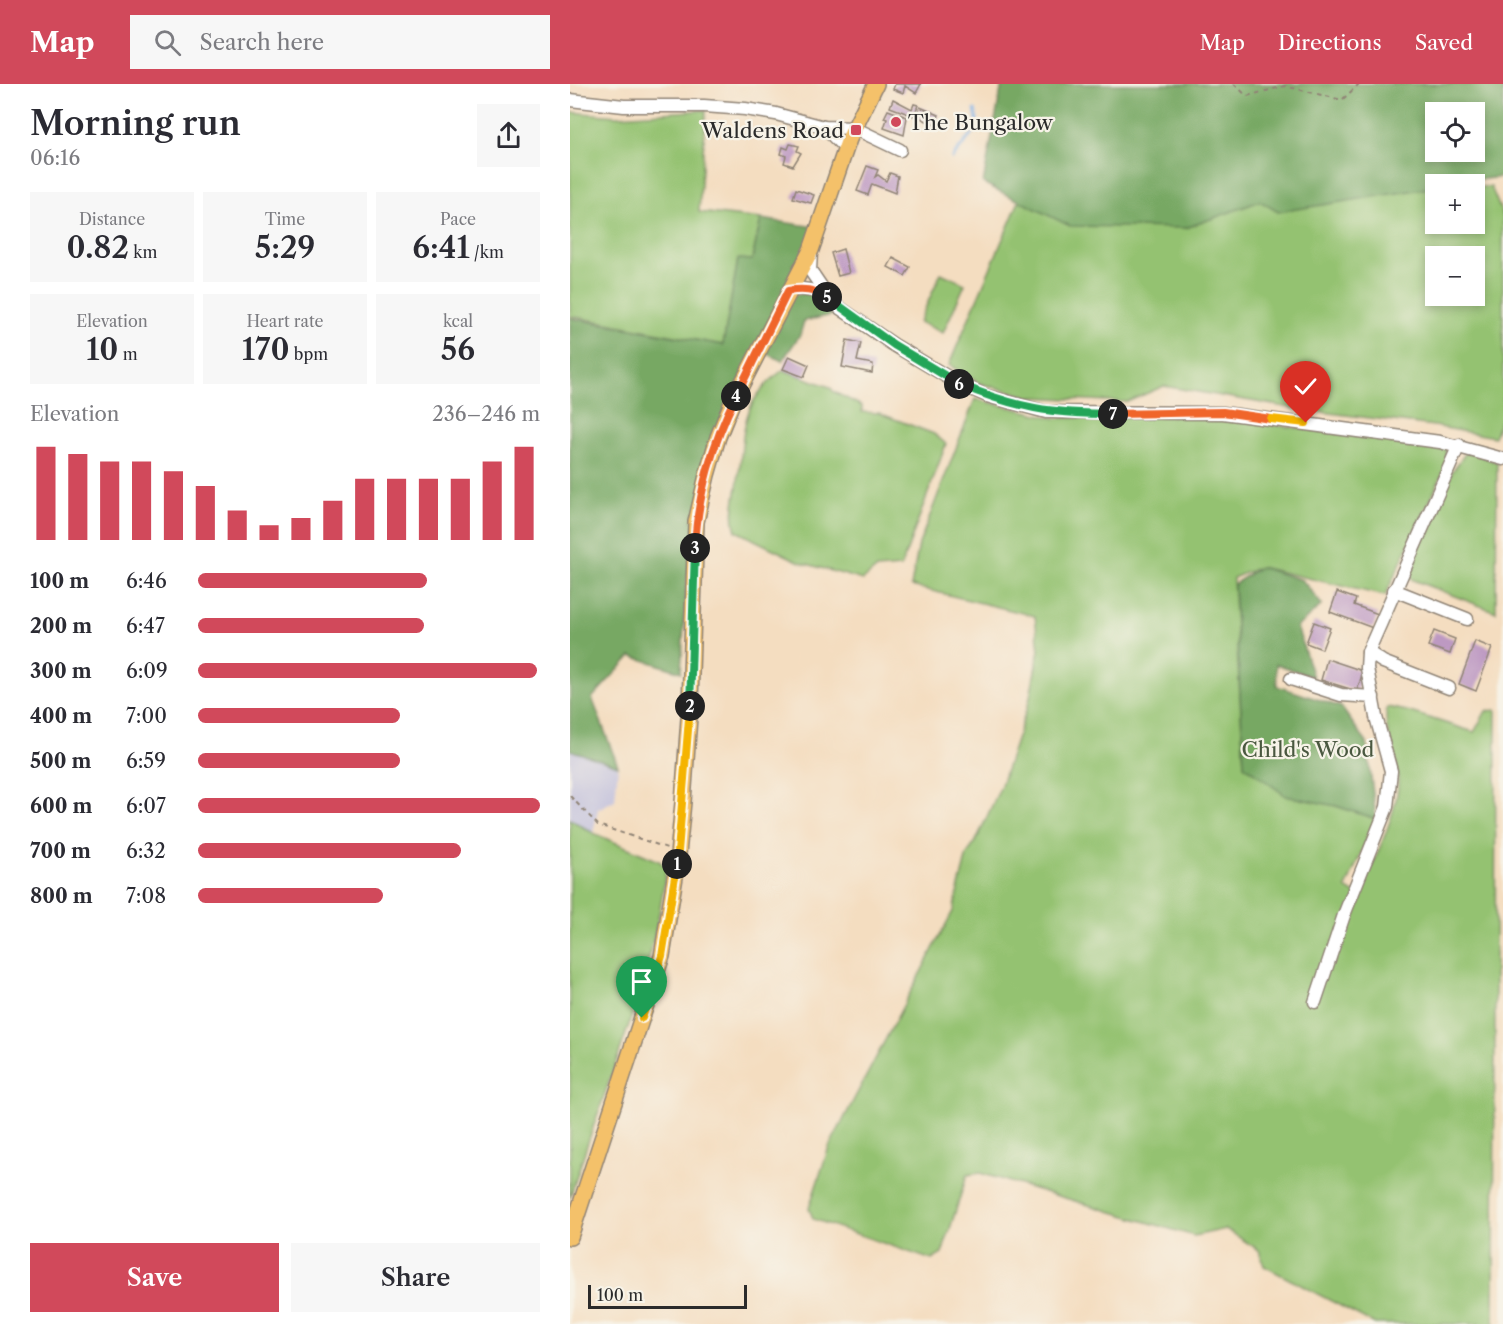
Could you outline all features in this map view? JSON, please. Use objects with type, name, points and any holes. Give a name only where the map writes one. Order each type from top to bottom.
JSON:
[{"type":"main road","points":[[570,1237],[662,956],[679,851],[690,704],[696,522],[718,437],[788,291],[811,250],[854,128],[876,84]]},
{"type":"street","points":[[570,100],[624,106],[704,106],[745,109],[776,114],[824,127],[854,128],[900,150]]},
{"type":"street","points":[[824,127],[846,149]]},
{"type":"street","points":[[811,250],[810,270],[830,299]]},
{"type":"street","points":[[788,291],[802,289],[815,291],[830,299],[894,345],[956,382],[987,396],[1046,412],[1223,412],[1459,445],[1503,459]]},
{"type":"street","points":[[1315,1002],[1344,915],[1387,807],[1391,771],[1376,717],[1367,668],[1368,652],[1459,445]]},
{"type":"street","points":[[1394,590],[1467,619]]},
{"type":"street","points":[[1368,652],[1383,662],[1449,688]]},
{"type":"street","points":[[1291,679],[1341,695],[1374,697]]},
{"type":"path","points":[[1234,84],[1247,96],[1285,86],[1342,100],[1359,84]]},
{"type":"path","points":[[570,795],[598,825],[679,851]]},
{"type":"shaded area","points":[[570,750],[618,766],[615,800],[598,809],[593,833],[570,819]]},
{"type":"green space","points":[[1002,84],[1503,84],[1503,177],[1485,179],[1485,174],[1425,174],[1425,189],[1278,212],[1260,201],[1186,228],[1070,226],[983,183]]},
{"type":"green space","points":[[706,110],[699,212],[761,219],[752,260],[738,259],[723,345],[570,316],[570,112],[617,116]]},
{"type":"green space","points":[[1425,182],[1425,234],[1485,234],[1485,187],[1491,187],[1503,216],[1503,414],[1494,437],[1434,426],[1297,409],[1164,386],[1127,402],[1031,397],[979,383],[949,365],[1019,201],[1186,228],[1260,201]]},
{"type":"green space","points":[[761,219],[816,227],[713,436],[687,579],[681,672],[631,656],[592,698],[618,766],[570,750],[570,318],[723,345],[738,259],[752,260]]},
{"type":"green space","points":[[941,273],[965,284],[943,333],[919,322]]},
{"type":"green space","points":[[790,294],[814,294],[837,309],[832,315],[804,321],[800,335],[782,361],[762,351]]},
{"type":"green space","points":[[783,370],[830,387],[834,392],[862,406],[862,412],[879,413],[934,434],[946,444],[901,567],[876,569],[863,580],[800,562],[736,531],[734,506],[746,419],[758,395]]},
{"type":"green space","points":[[975,399],[1054,418],[1205,416],[1446,447],[1447,464],[1385,596],[1260,567],[1233,578],[1244,765],[1336,806],[1376,819],[1346,888],[1357,895],[1382,842],[1397,797],[1398,775],[1387,727],[1387,707],[1474,732],[1486,711],[1496,710],[1494,1324],[1375,1324],[1264,1266],[1259,1250],[1226,1229],[1194,1236],[980,1173],[967,1175],[942,1254],[932,1260],[813,1219],[809,1208],[829,1147],[953,911],[967,854],[975,843],[1000,788],[1029,702],[1039,650],[1035,616],[911,586],[919,544]]},
{"type":"green space","points":[[1467,451],[1497,462],[1496,612],[1413,580],[1405,574],[1452,472]]},
{"type":"green space","name":"Child's Wood","points":[[1260,567],[1302,580],[1322,605],[1297,627],[1313,677],[1276,664],[1277,686],[1341,707],[1367,743],[1376,819],[1336,806],[1286,796],[1244,765],[1234,584]]},
{"type":"green space","points":[[570,819],[593,833],[659,861],[666,867],[660,910],[639,994],[570,1199]]},
{"type":"building","points":[[895,84],[921,84],[916,93],[905,86],[903,93],[893,89]]},
{"type":"building","points":[[893,99],[912,109],[914,104],[918,105],[914,116],[890,107]]},
{"type":"building","points":[[920,107],[939,115],[935,125],[916,116]]},
{"type":"building","name":"The Bungalow","points":[[888,110],[907,117],[904,135],[884,128],[887,119],[884,118]]},
{"type":"building","points":[[790,144],[799,146],[797,151],[801,153],[793,166],[784,163],[786,156],[781,154],[783,147],[788,149]]},
{"type":"building","points":[[867,166],[878,170],[875,177],[878,175],[886,181],[890,173],[898,176],[895,193],[872,184],[868,195],[857,191]]},
{"type":"building","points":[[796,189],[814,195],[811,203],[793,198]]},
{"type":"building","points":[[843,249],[849,273],[838,276],[831,253]]},
{"type":"building","points":[[893,258],[910,267],[905,276],[888,267]]},
{"type":"building","points":[[847,340],[861,343],[857,361],[873,364],[872,373],[842,367]]},
{"type":"building","points":[[789,356],[809,365],[804,377],[783,369]]},
{"type":"building","points":[[1337,592],[1356,599],[1354,605],[1378,614],[1373,628],[1330,612]]},
{"type":"building","points":[[1314,622],[1330,628],[1322,649],[1306,643]]},
{"type":"building","points":[[1434,631],[1455,639],[1450,654],[1428,646]]},
{"type":"building","points":[[1475,641],[1492,648],[1476,691],[1459,684]]},
{"type":"building","points":[[1327,659],[1363,671],[1357,691],[1321,680]]},
{"type":"waterway","points":[[974,132],[977,119],[975,110]]},
{"type":"waterway","points":[[952,158],[971,135]]},
{"type":"place","name":"The Bungalow","points":[[896,122]]},
{"type":"place","name":"Waldens Road","points":[[856,130]]},
{"type":"route","points":[[642,1018],[662,956],[677,865],[690,704],[696,522],[718,437],[731,405],[788,291],[802,289],[815,291],[830,299],[894,345],[956,382],[987,396],[1017,405],[1046,412],[1076,414],[1223,412],[1306,423]]}]
